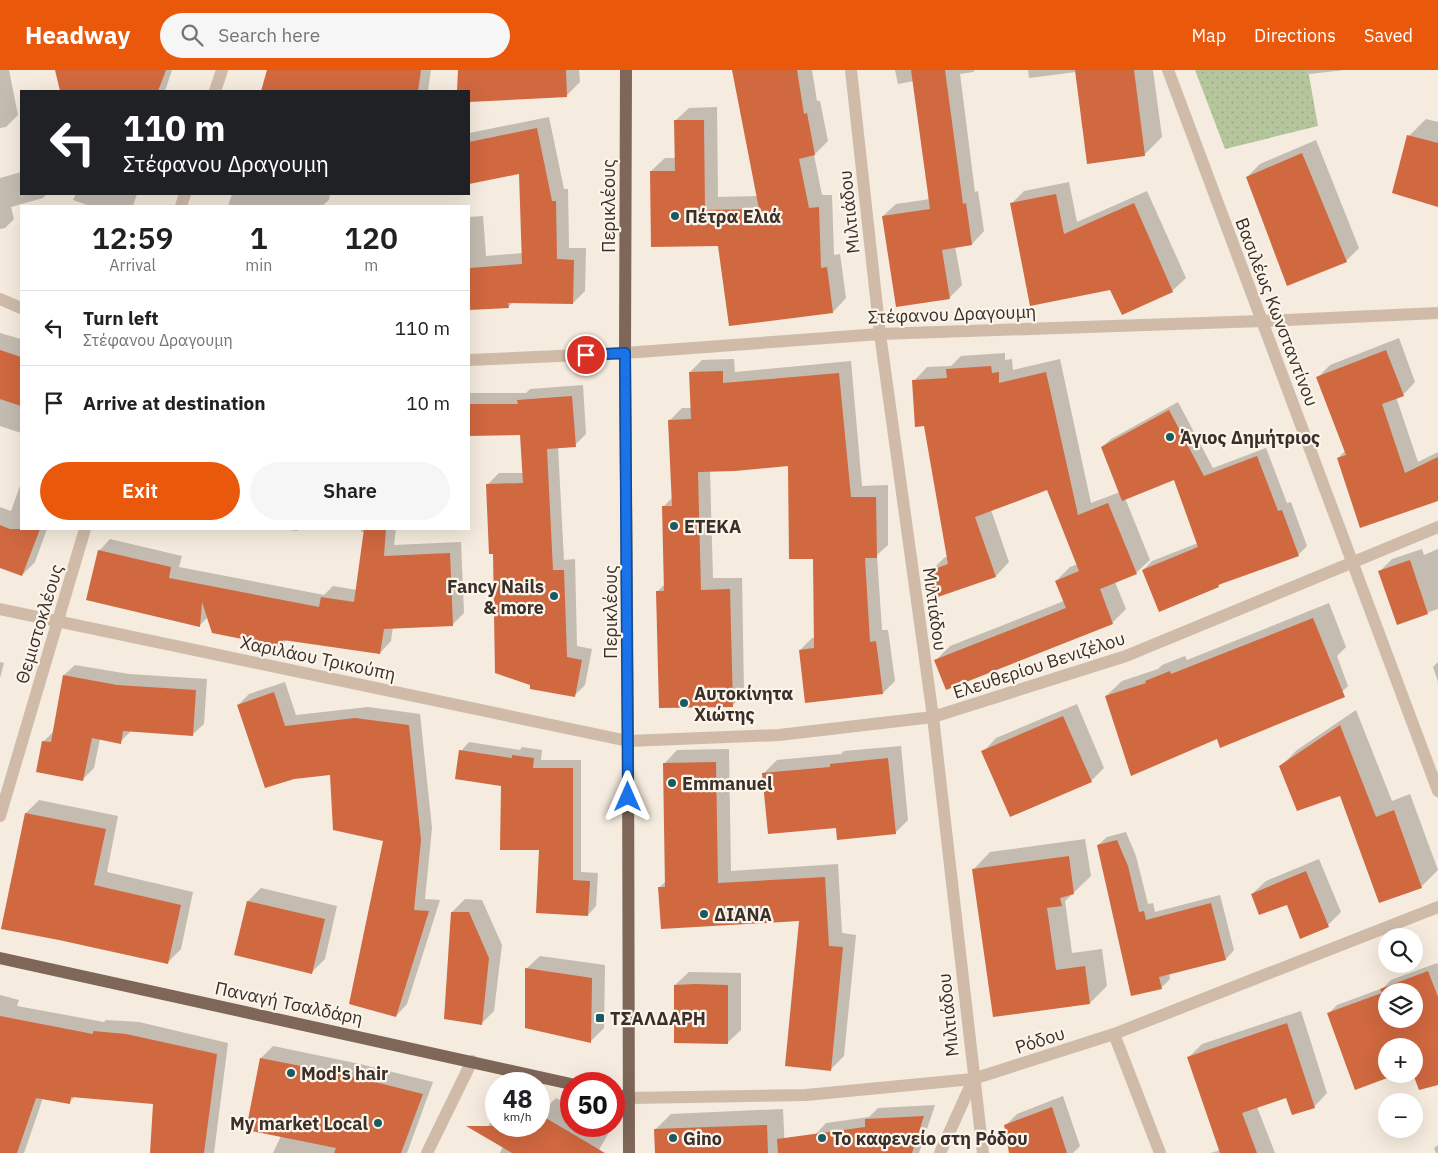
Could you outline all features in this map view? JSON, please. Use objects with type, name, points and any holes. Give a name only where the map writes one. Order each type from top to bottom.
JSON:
[{"type":"main road","name":"Περικλέους","points":[[626,70],[625,353],[629,1153]]},
{"type":"main road","name":"Παναγή Τσαλδάρη","points":[[0,958],[560,1081]]},
{"type":"main road","points":[[625,1097],[630,1098]]},
{"type":"street","points":[[215,90],[222,70]]},
{"type":"street","name":"Μιλτιάδου","points":[[850,70],[880,334],[932,717],[982,1153]]},
{"type":"street","name":"Βασιλέως Κωνσταντίνου","points":[[1168,70],[1438,791]]},
{"type":"street","points":[[0,299],[20,308]]},
{"type":"street","name":"Στέφανου Δραγουμη","points":[[470,360],[625,353],[880,334],[1438,313]]},
{"type":"street","name":"Ελευθερίου Βενιζέλου","points":[[628,741],[779,735],[932,717],[1126,656],[1438,527]]},
{"type":"street","name":"Θεμιστοκλέους","points":[[0,816],[85,530]]},
{"type":"street","name":"Χαριλάου Τρικούπη","points":[[0,609],[628,741]]},
{"type":"street","name":"Ρόδου","points":[[630,1098],[806,1095],[973,1079],[1114,1034],[1438,907]]},
{"type":"street","points":[[1114,1034],[1160,1153]]},
{"type":"street","points":[[427,1153],[472,1061]]},
{"type":"street","points":[[940,1153],[973,1079]]},
{"type":"green space","points":[[1195,70],[1308,70],[1318,126],[1225,149]]},
{"type":"building","points":[[55,70],[166,70],[158,90],[60,90]]},
{"type":"building","points":[[267,70],[421,70],[418,90],[261,90]]},
{"type":"building","points":[[458,70],[566,70],[567,97],[470,102],[470,90],[457,90]]},
{"type":"building","points":[[732,70],[797,70],[804,114],[807,113],[815,155],[799,159],[809,208],[819,207],[821,268],[827,267],[833,313],[729,326],[718,246],[651,247],[650,171],[675,171],[674,120],[704,120],[705,210],[759,209]]},
{"type":"building","points":[[911,70],[945,70],[963,204],[966,203],[972,245],[942,250],[950,299],[896,307],[882,216],[930,209]]},
{"type":"building","points":[[1075,70],[1134,70],[1145,156],[1087,164]]},
{"type":"building","points":[[537,128],[552,201],[556,201],[557,259],[574,260],[573,304],[508,303],[509,308],[470,310],[470,268],[522,264],[519,174],[470,184],[470,142]]},
{"type":"building","points":[[1407,135],[1438,143],[1438,207],[1392,193]]},
{"type":"building","points":[[1302,153],[1347,262],[1287,286],[1246,177]]},
{"type":"building","points":[[1056,194],[1064,234],[1134,203],[1173,292],[1122,315],[1110,290],[1030,306],[1010,203]]},
{"type":"building","points":[[0,350],[20,357],[20,406],[0,399]]},
{"type":"building","points":[[1386,350],[1404,396],[1382,404],[1405,473],[1438,457],[1438,501],[1360,528],[1337,458],[1346,455],[1316,377]]},
{"type":"building","points":[[991,366],[992,373],[999,372],[999,383],[1046,372],[1078,515],[1108,503],[1137,574],[1100,589],[1113,624],[946,690],[934,660],[1066,608],[1055,581],[1079,571],[1047,490],[975,517],[996,577],[932,599],[929,571],[948,564],[924,426],[915,427],[912,380],[947,378],[946,369]]},
{"type":"building","points":[[723,371],[723,383],[839,373],[851,497],[876,497],[877,558],[865,558],[870,642],[876,641],[883,694],[805,703],[799,650],[814,648],[813,559],[789,559],[788,466],[698,472],[701,590],[730,589],[733,707],[659,708],[656,591],[664,591],[662,506],[672,506],[668,420],[691,419],[689,372]]},
{"type":"building","points":[[572,396],[576,447],[547,449],[553,570],[564,570],[567,657],[582,660],[575,697],[530,689],[530,685],[495,673],[493,554],[489,554],[486,484],[523,483],[520,435],[470,436],[470,404],[518,404],[517,400]]},
{"type":"building","points":[[1169,410],[1204,476],[1257,456],[1278,511],[1282,510],[1299,556],[1218,585],[1219,587],[1159,612],[1142,570],[1198,547],[1174,480],[1122,501],[1101,447]]},
{"type":"building","points":[[0,525],[10,529],[40,530],[22,576],[0,568]]},
{"type":"building","points":[[364,530],[386,530],[384,556],[450,553],[453,626],[384,629],[380,654],[283,640],[282,647],[212,633],[202,602],[200,627],[86,600],[98,550],[171,567],[169,578],[319,607],[321,597],[354,602]]},
{"type":"building","points":[[1410,560],[1428,614],[1397,625],[1378,571]]},
{"type":"building","points":[[1313,618],[1345,697],[1220,748],[1217,739],[1131,776],[1105,696],[1146,683],[1145,681],[1170,671],[1171,674]]},
{"type":"building","points":[[63,675],[117,685],[196,690],[193,736],[123,731],[121,744],[92,738],[83,781],[36,772],[42,741],[51,742]]},
{"type":"building","points":[[274,692],[285,726],[355,718],[409,725],[421,840],[414,910],[429,911],[396,1017],[349,1004],[383,841],[333,830],[330,775],[294,779],[265,788],[237,705]]},
{"type":"building","points":[[1063,716],[1092,782],[1010,817],[981,751]]},
{"type":"building","points":[[1340,725],[1376,817],[1394,810],[1422,888],[1379,903],[1340,796],[1297,811],[1279,766]]},
{"type":"building","points":[[459,750],[512,758],[512,755],[534,758],[533,768],[573,768],[573,880],[590,881],[588,916],[536,913],[539,850],[500,850],[501,786],[455,779]]},
{"type":"building","points":[[888,758],[896,834],[837,840],[836,828],[768,834],[762,773],[830,767],[830,764]]},
{"type":"building","points":[[716,762],[718,883],[825,877],[829,946],[843,947],[831,1071],[785,1066],[799,921],[661,929],[658,887],[665,887],[663,763]]},
{"type":"building","points":[[25,813],[106,829],[94,885],[181,905],[168,964],[1,929]]},
{"type":"building","points":[[1117,840],[1128,866],[1139,912],[1144,911],[1146,920],[1211,903],[1226,960],[1159,977],[1162,989],[1131,996],[1097,845]]},
{"type":"building","points":[[1069,856],[1074,894],[1060,898],[1062,906],[1047,908],[1056,970],[1085,966],[1090,1004],[993,1017],[972,869]]},
{"type":"building","points":[[1306,871],[1329,927],[1300,939],[1287,905],[1259,915],[1251,894]]},
{"type":"building","points":[[247,901],[325,919],[312,974],[234,955]]},
{"type":"building","points":[[451,912],[469,912],[489,958],[482,1025],[444,1019]]},
{"type":"building","points":[[525,968],[592,978],[591,1043],[525,1028]]},
{"type":"building","points":[[1428,971],[1438,997],[1438,1085],[1419,1090],[1416,1083],[1423,1083],[1423,1038],[1378,1038],[1378,1081],[1355,1090],[1327,1013],[1378,994],[1378,1028],[1423,1028],[1423,983],[1396,983]]},
{"type":"building","points":[[674,985],[728,985],[728,1044],[674,1043]]},
{"type":"building","points":[[0,1016],[93,1034],[93,1031],[126,1034],[217,1054],[204,1153],[150,1153],[153,1104],[71,1097],[70,1104],[36,1098],[17,1153],[0,1153]]},
{"type":"building","points":[[1287,1023],[1315,1108],[1292,1115],[1286,1098],[1242,1113],[1257,1153],[1220,1153],[1187,1057]]},
{"type":"building","points":[[260,1058],[347,1075],[423,1094],[401,1153],[334,1153],[336,1148],[246,1130]]},
{"type":"building","points":[[1052,1107],[1067,1153],[1009,1153],[1004,1125]]},
{"type":"building","points":[[924,1116],[912,1153],[778,1153],[777,1139],[865,1127],[865,1119]]},
{"type":"building","points":[[550,1120],[560,1126],[560,1137],[578,1137],[605,1153],[512,1153],[466,1126],[485,1126],[485,1137],[550,1137]]},
{"type":"building","points":[[767,1125],[768,1153],[655,1153],[654,1129]]},
{"type":"place","name":"Πέτρα Ελιά","points":[[675,216]]},
{"type":"place","name":"Άγιος Δημήτριος","points":[[1170,437]]},
{"type":"place","name":"ΕΤΕΚΑ","points":[[674,526]]},
{"type":"place","name":"Fancy Nails & more","points":[[554,596]]},
{"type":"place","name":"Αυτοκίνητα Χιώτης","points":[[684,703]]},
{"type":"place","name":"Emmanuel","points":[[672,783]]},
{"type":"place","name":"ΔΙΑΝΑ","points":[[704,914]]},
{"type":"place","name":"ΤΣΑΛΔΑΡΗ","points":[[600,1018]]},
{"type":"place","name":"Mod's hair","points":[[291,1073]]},
{"type":"place","name":"My market Local","points":[[378,1123]]},
{"type":"place","name":"Gino","points":[[673,1138]]},
{"type":"place","name":"Το καφενείο στη Ρόδου","points":[[822,1138]]},
{"type":"route","points":[[586,355],[625,353],[628,797]]}]
